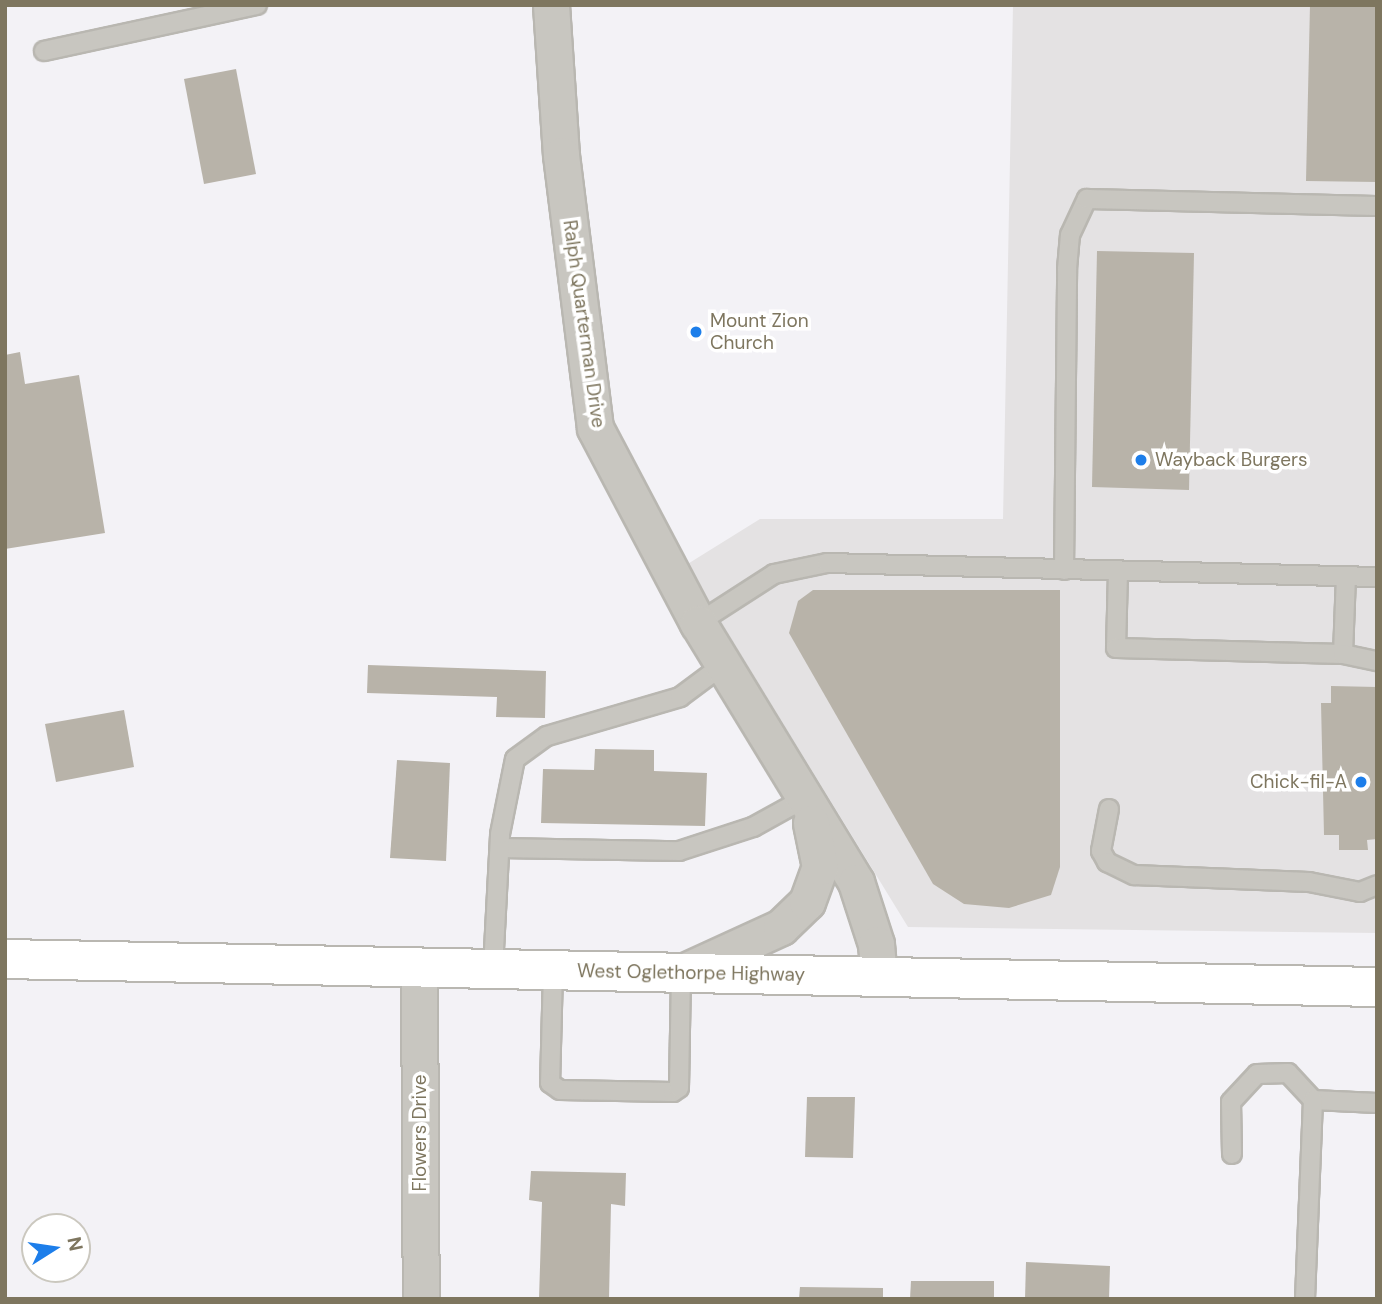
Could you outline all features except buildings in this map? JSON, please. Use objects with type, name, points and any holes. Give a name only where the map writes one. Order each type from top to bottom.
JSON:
[{"type":"highway","name":"West Oglethorpe Highway","points":[[5,959],[1377,988]]},
{"type":"street","name":"Ralph Quarterman Drive","points":[[551,5],[561,155],[595,428],[698,622],[802,800],[856,883],[876,944],[879,977]]},
{"type":"street","name":"Ralph Quarterman Drive","points":[[681,973],[782,927],[813,895],[820,846],[802,800]]},
{"type":"street","name":"Flowers Drive","points":[[419,968],[421,1299]]},
{"type":"lane","points":[[44,51],[257,5]]},
{"type":"lane","points":[[1064,570],[1067,269],[1070,235],[1087,199],[1377,206]]},
{"type":"lane","points":[[698,622],[762,580],[827,563],[1377,577]]},
{"type":"lane","points":[[1118,572],[1116,648],[1343,654],[1377,661]]},
{"type":"lane","points":[[1343,654],[1346,576]]},
{"type":"lane","points":[[493,969],[499,848],[515,759],[547,736],[680,697],[723,665]]},
{"type":"lane","points":[[499,848],[679,851],[753,827],[802,800]]},
{"type":"lane","points":[[1109,809],[1101,851],[1107,862],[1134,875],[1309,881],[1360,892],[1377,885]]},
{"type":"lane","points":[[553,971],[550,1083],[560,1090],[673,1093],[679,1088],[681,973]]},
{"type":"lane","points":[[1232,1154],[1231,1102],[1257,1073],[1288,1073],[1313,1100],[1377,1103]]},
{"type":"lane","points":[[1305,1299],[1313,1100]]},
{"type":"shaded area","points":[[1013,5],[1377,5],[1377,933],[908,927],[686,565],[760,519],[1003,519]]},
{"type":"place","name":"Mount Zion Church","points":[[696,332]]},
{"type":"place","name":"Wayback Burgers","points":[[1141,460]]},
{"type":"place","name":"Chick-fil-A","points":[[1361,782]]}]
